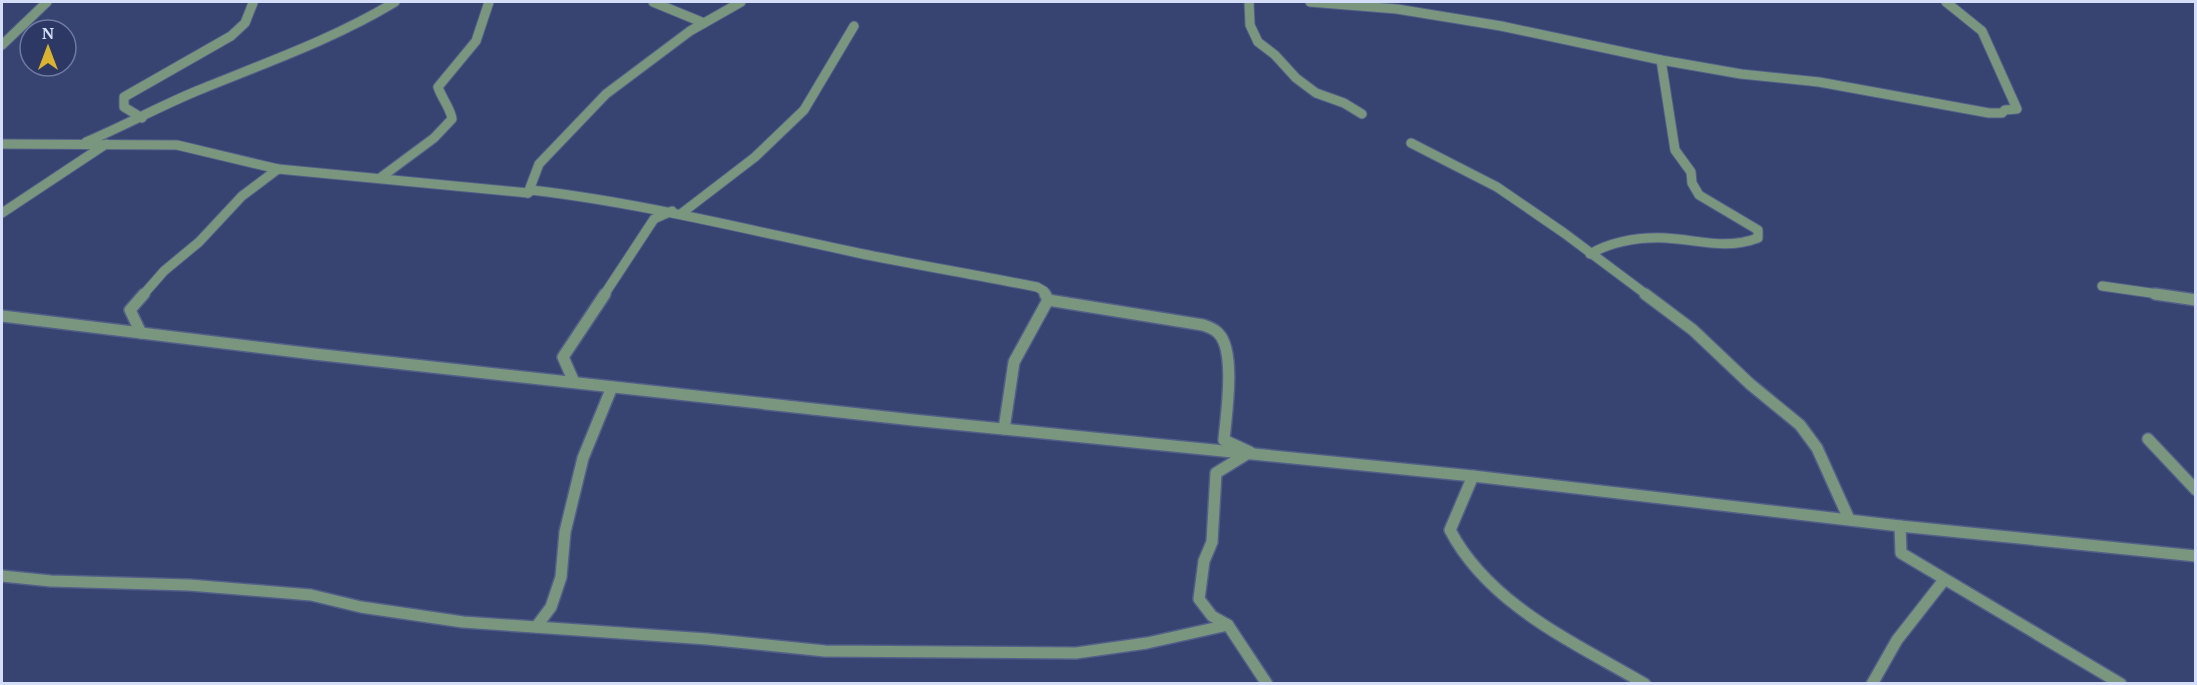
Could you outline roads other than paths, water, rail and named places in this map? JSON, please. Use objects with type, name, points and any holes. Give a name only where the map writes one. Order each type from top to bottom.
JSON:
[{"type":"street","points":[[2,45],[46,2]]},
{"type":"street","points":[[78,145],[142,118],[175,100],[359,24],[395,2]]},
{"type":"street","points":[[380,178],[434,138],[452,119],[451,111],[443,102],[438,87],[476,41],[489,2]]},
{"type":"street","points":[[653,2],[704,23]]},
{"type":"street","points":[[528,193],[539,164],[598,102],[690,31],[741,2]]},
{"type":"street","points":[[1249,2],[1250,26],[1258,42],[1275,55],[1296,78],[1316,93],[1344,103],[1362,114]]},
{"type":"street","points":[[1310,2],[1397,9],[1501,26],[1661,60],[1741,74],[1819,82],[1989,113],[2002,113],[2005,110],[2017,109],[1982,31],[1946,2]]},
{"type":"street","points":[[142,118],[124,107],[124,97],[231,36],[245,23],[252,3]]},
{"type":"street","points":[[654,219],[677,212],[755,157],[804,110],[854,26]]},
{"type":"street","points":[[1590,254],[1603,246],[1653,237],[1716,246],[1747,244],[1758,238],[1758,230],[1699,195],[1692,183],[1691,172],[1675,150],[1661,60]]},
{"type":"street","points":[[1411,143],[1497,187],[1564,232],[1693,330],[1750,384],[1800,425],[1817,448],[1849,519]]},
{"type":"street","points":[[2,144],[177,146],[278,169],[528,193],[531,190],[566,193],[654,207],[859,253],[1037,287],[1044,291],[1048,300]]},
{"type":"street","points":[[2,213],[108,144]]},
{"type":"street","points":[[141,333],[130,309],[164,271],[199,242],[242,196],[278,169]]},
{"type":"street","points":[[574,382],[562,357],[654,219],[654,207]]},
{"type":"street","points":[[2102,286],[2196,300]]},
{"type":"street","points":[[1004,429],[1014,362],[1048,300]]},
{"type":"street","points":[[1048,300],[1203,325],[1222,336],[1226,346],[1227,373],[1224,440],[1250,453]]},
{"type":"street","points":[[2,316],[612,387],[1156,446],[1250,453],[1473,476],[1900,526],[2196,556]]},
{"type":"street","points":[[536,627],[551,607],[561,577],[565,532],[583,458],[612,387]]},
{"type":"street","points":[[2148,440],[2196,490]]},
{"type":"street","points":[[1250,453],[1216,473],[1212,542],[1204,561],[1199,599],[1212,616],[1228,625],[1267,684]]},
{"type":"street","points":[[1473,476],[1450,530],[1465,557],[1506,597],[1645,684]]},
{"type":"street","points":[[1900,526],[1901,553],[1944,580],[2031,628],[2121,684]]},
{"type":"street","points":[[2,576],[51,581],[189,585],[312,595],[361,607],[463,622],[707,639],[825,651],[1076,653],[1147,643],[1228,625]]},
{"type":"street","points":[[1872,684],[1897,640],[1944,580]]}]
